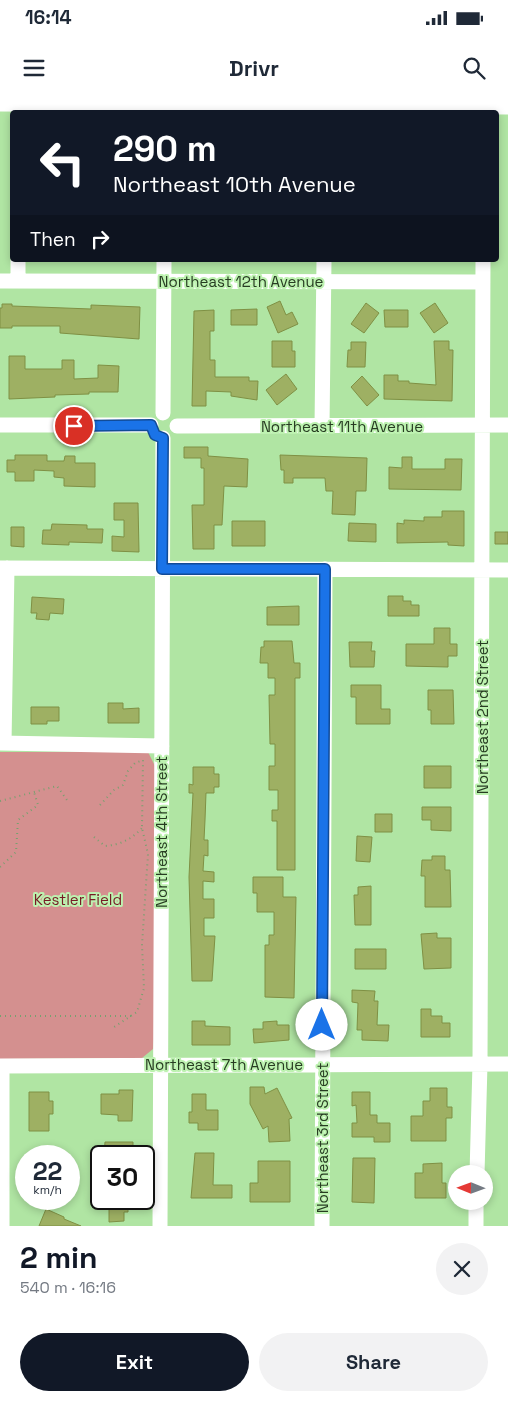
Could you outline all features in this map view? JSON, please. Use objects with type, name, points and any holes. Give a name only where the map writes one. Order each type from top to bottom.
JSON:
[{"type":"street","points":[[0,104],[16,106],[83,102],[128,102],[164,105],[325,109],[508,107]]},
{"type":"street","points":[[18,262],[18,281]]},
{"type":"street","points":[[164,262],[164,412]]},
{"type":"street","points":[[322,426],[324,262]]},
{"type":"street","name":"Northeast 2nd Street","points":[[477,1165],[480,1064],[483,262]]},
{"type":"street","name":"Northeast 12th Avenue","points":[[0,281],[483,282]]},
{"type":"street","points":[[164,412],[174,418],[176,426],[173,434],[163,438],[155,435],[151,425],[155,416],[164,412]]},
{"type":"street","points":[[0,426],[151,425]]},
{"type":"street","name":"Northeast 11th Avenue","points":[[176,426],[508,425]]},
{"type":"street","name":"Northeast 4th Street","points":[[160,1226],[163,438]]},
{"type":"street","points":[[162,746],[2,743],[4,568],[508,570]]},
{"type":"street","name":"Northeast 3rd Street","points":[[322,1226],[325,569]]},
{"type":"street","name":"Northeast 7th Avenue","points":[[1,1066],[508,1064]]},
{"type":"street","points":[[1,1066],[2,1226]]},
{"type":"street","points":[[476,1210],[476,1226]]},
{"type":"path","points":[[100,806],[114,790],[123,785],[128,771],[135,763],[143,760],[142,828],[148,854],[142,945],[144,988],[137,1012],[111,1029]]},
{"type":"path","points":[[0,801],[57,786],[67,800]]},
{"type":"path","points":[[0,867],[16,852],[18,820],[38,805],[34,792]]},
{"type":"path","points":[[94,837],[105,846],[113,845],[120,841],[128,841],[142,828]]},
{"type":"path","points":[[0,1016],[132,1016]]},
{"type":"green space","name":"Kestler Field","points":[[0,752],[148,752],[155,766],[155,1032],[153,1049],[142,1058],[0,1059]]},
{"type":"building","points":[[280,301],[286,315],[292,312],[298,324],[278,333],[267,307]]},
{"type":"building","points":[[366,303],[379,313],[364,333],[351,324]]},
{"type":"building","points":[[435,303],[448,323],[434,333],[420,313]]},
{"type":"building","points":[[2,304],[91,309],[91,305],[140,307],[139,339],[60,333],[60,326],[12,326],[12,328],[0,328],[0,308],[2,308]]},
{"type":"building","points":[[257,309],[257,325],[231,325],[231,310]]},
{"type":"building","points":[[214,310],[214,331],[210,331],[210,360],[215,360],[215,377],[249,377],[249,381],[258,381],[257,400],[231,396],[231,392],[206,391],[206,406],[192,406],[194,311]]},
{"type":"building","points":[[384,310],[408,310],[408,327],[385,327]]},
{"type":"building","points":[[272,341],[292,341],[292,351],[295,351],[295,367],[272,367]]},
{"type":"building","points":[[434,341],[449,341],[449,350],[453,350],[452,401],[384,399],[384,375],[398,375],[398,381],[436,385]]},
{"type":"building","points":[[351,342],[366,342],[365,367],[347,367],[348,350],[351,350]]},
{"type":"building","points":[[9,356],[25,356],[25,369],[62,369],[62,360],[74,360],[74,379],[98,378],[98,365],[119,366],[118,392],[89,392],[89,394],[55,395],[55,397],[9,399]]},
{"type":"building","points":[[286,374],[297,389],[277,405],[266,390]]},
{"type":"building","points":[[362,376],[379,395],[367,406],[351,387]]},
{"type":"building","points":[[184,447],[208,447],[208,456],[248,459],[247,487],[224,486],[222,525],[214,525],[214,549],[193,549],[192,505],[204,505],[204,468],[201,468],[201,458],[184,458]]},
{"type":"building","points":[[15,455],[47,455],[47,461],[64,461],[65,456],[75,456],[75,463],[95,463],[95,487],[64,486],[64,478],[54,477],[54,471],[34,470],[34,481],[15,481],[15,472],[7,472],[7,460],[15,460]]},
{"type":"building","points":[[280,455],[367,458],[366,491],[356,491],[355,515],[332,514],[333,491],[326,491],[325,478],[293,478],[293,483],[284,483],[284,470],[281,470]]},
{"type":"building","points":[[402,457],[412,457],[412,469],[445,469],[445,459],[462,459],[461,490],[389,489],[389,467],[402,468]]},
{"type":"building","points":[[114,503],[138,503],[139,552],[112,551],[112,536],[124,537],[124,520],[114,520]]},
{"type":"building","points":[[442,511],[464,511],[464,546],[448,545],[448,542],[397,543],[397,523],[404,524],[404,520],[424,521],[424,517],[442,517]]},
{"type":"building","points":[[232,521],[265,521],[265,546],[232,546]]},
{"type":"building","points":[[349,523],[376,524],[376,542],[348,541]]},
{"type":"building","points":[[52,524],[87,525],[87,529],[103,529],[102,543],[69,542],[69,545],[42,544],[43,530],[51,530]]},
{"type":"building","points":[[11,527],[24,527],[24,547],[11,546]]},
{"type":"building","points":[[495,532],[508,532],[508,544],[495,544]]},
{"type":"building","points":[[388,596],[403,596],[403,601],[411,601],[411,605],[419,605],[419,616],[388,616]]},
{"type":"building","points":[[32,597],[64,599],[63,614],[50,613],[49,620],[36,619],[37,613],[31,613]]},
{"type":"building","points":[[299,606],[299,625],[267,625],[267,607]]},
{"type":"building","points":[[434,628],[450,628],[450,644],[457,644],[457,656],[448,656],[448,667],[406,666],[406,644],[434,644]]},
{"type":"building","points":[[264,641],[292,641],[294,663],[300,663],[300,678],[295,678],[295,870],[277,870],[277,821],[272,821],[272,810],[278,810],[278,790],[269,790],[269,766],[275,766],[275,744],[270,744],[269,695],[275,695],[275,678],[268,678],[268,663],[260,663],[261,647],[264,647]]},
{"type":"building","points":[[349,642],[372,642],[371,651],[375,651],[374,667],[350,667]]},
{"type":"building","points":[[351,685],[381,685],[381,709],[390,709],[390,724],[356,724],[356,697],[351,697]]},
{"type":"building","points":[[428,690],[453,690],[454,724],[431,724],[431,710],[428,710]]},
{"type":"building","points":[[108,703],[123,703],[123,709],[139,708],[139,723],[108,723]]},
{"type":"building","points":[[31,707],[59,707],[59,721],[47,721],[47,724],[31,724]]},
{"type":"building","points":[[424,766],[451,766],[451,788],[424,788]]},
{"type":"building","points":[[193,767],[214,767],[214,774],[219,774],[219,787],[214,787],[214,793],[206,793],[204,840],[208,840],[208,856],[204,855],[203,871],[214,872],[214,882],[203,881],[203,899],[214,899],[214,918],[204,918],[204,936],[215,936],[212,981],[192,981],[189,877],[193,793],[189,793],[189,784],[193,785]]},
{"type":"building","points":[[422,807],[451,807],[451,831],[431,830],[431,820],[422,820]]},
{"type":"building","points":[[375,814],[392,814],[392,832],[375,832]]},
{"type":"building","points":[[357,836],[372,837],[370,862],[356,861]]},
{"type":"building","points":[[432,856],[445,856],[445,870],[450,870],[451,907],[425,907],[425,876],[421,876],[422,860],[432,860]]},
{"type":"building","points":[[253,877],[283,877],[283,897],[296,897],[294,998],[265,997],[265,945],[269,945],[269,935],[274,935],[274,912],[257,912],[257,893],[253,893]]},
{"type":"building","points":[[371,886],[371,925],[355,925],[354,895],[358,895],[358,887]]},
{"type":"building","points":[[437,933],[437,938],[451,938],[451,968],[424,969],[421,934]]},
{"type":"building","points":[[355,949],[386,949],[386,969],[355,969]]},
{"type":"building","points":[[352,990],[375,991],[374,1001],[378,1001],[377,1025],[389,1025],[388,1041],[362,1040],[362,1030],[357,1030],[358,1003],[352,1002]]},
{"type":"building","points":[[421,1009],[431,1009],[431,1016],[442,1016],[442,1023],[450,1023],[450,1037],[421,1037]]},
{"type":"building","points":[[192,1021],[205,1021],[205,1026],[230,1027],[230,1045],[192,1045]]},
{"type":"building","points":[[277,1021],[277,1025],[289,1025],[289,1040],[254,1043],[253,1029],[263,1029],[263,1022]]},
{"type":"building","points":[[250,1087],[264,1087],[265,1094],[277,1088],[292,1118],[289,1119],[290,1141],[269,1142],[268,1126],[263,1129],[250,1104]]},
{"type":"building","points":[[430,1088],[447,1088],[447,1107],[452,1107],[452,1118],[446,1118],[446,1141],[411,1141],[411,1116],[423,1116],[423,1101],[430,1101]]},
{"type":"building","points":[[119,1090],[133,1090],[132,1121],[118,1121],[118,1115],[101,1114],[101,1094],[119,1094]]},
{"type":"building","points":[[29,1092],[49,1092],[49,1101],[53,1101],[53,1114],[49,1114],[49,1131],[29,1131]]},
{"type":"building","points":[[352,1092],[370,1092],[370,1115],[377,1115],[377,1123],[390,1123],[390,1142],[374,1142],[374,1137],[352,1137],[352,1123],[357,1123],[356,1105],[352,1106]]},
{"type":"building","points":[[192,1094],[206,1094],[206,1110],[218,1110],[218,1130],[198,1130],[198,1123],[189,1123],[189,1112],[192,1112]]},
{"type":"building","points":[[105,1142],[133,1142],[133,1145],[105,1145]]},
{"type":"building","points":[[195,1153],[214,1153],[213,1185],[232,1185],[232,1198],[191,1198]]},
{"type":"building","points":[[353,1158],[375,1158],[374,1203],[352,1202]]},
{"type":"building","points":[[258,1161],[290,1161],[290,1202],[250,1202],[250,1183],[258,1183]]},
{"type":"building","points":[[442,1163],[442,1183],[446,1183],[446,1198],[415,1198],[415,1173],[423,1173],[423,1164]]},
{"type":"building","points":[[46,1210],[48,1210],[81,1226],[39,1226]]},
{"type":"building","points":[[109,1210],[128,1210],[128,1212],[124,1212],[124,1221],[109,1222]]},
{"type":"route","points":[[74,426],[151,425],[155,435],[163,438],[162,569],[325,569],[322,1025]]}]
